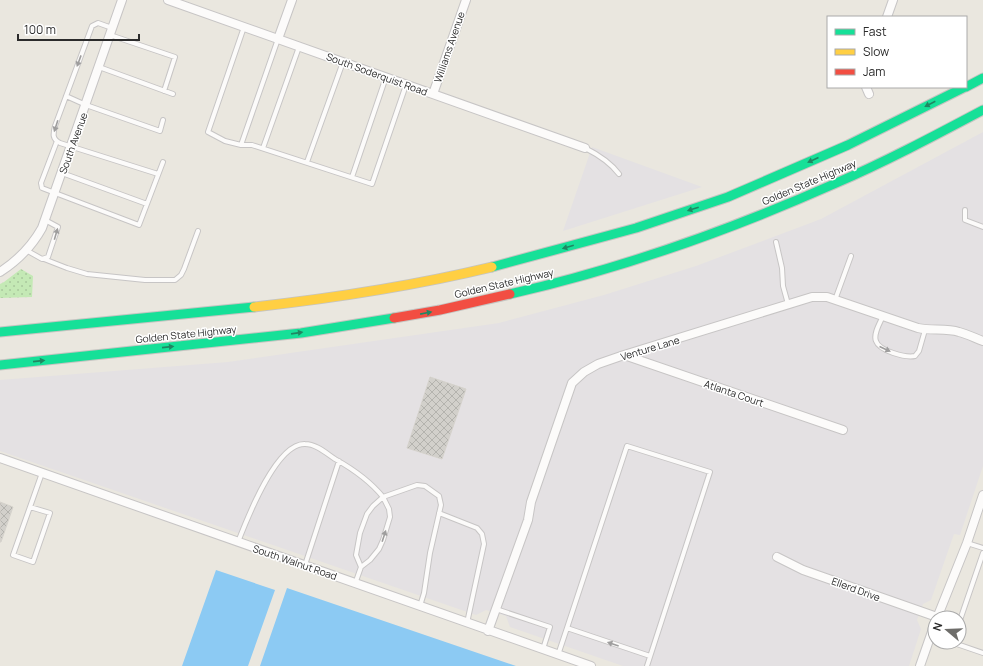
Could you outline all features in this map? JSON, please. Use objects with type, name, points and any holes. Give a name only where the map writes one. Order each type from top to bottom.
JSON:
[{"type":"highway","name":"Golden State Highway","points":[[967,86],[983,78]]},
{"type":"highway","name":"Golden State Highway","points":[[0,332],[319,300],[419,283],[511,263],[636,228],[728,197],[848,144],[964,88]]},
{"type":"highway","name":"Golden State Highway","points":[[0,365],[283,335],[357,325],[488,300],[649,255],[743,222],[842,181],[983,110]]},
{"type":"street","name":"South Avenue","points":[[0,272],[14,262],[26,250],[40,232],[72,146],[122,0]]},
{"type":"street","name":"South Soderquist Road","points":[[168,0],[585,148]]},
{"type":"street","points":[[278,39],[292,0]]},
{"type":"street","name":"Williams Avenue","points":[[433,94],[466,0]]},
{"type":"street","points":[[887,16],[893,0]]},
{"type":"street","name":"Venture Lane","points":[[488,631],[528,520],[531,502],[572,384],[584,372],[598,364],[624,355],[812,297],[827,297],[925,330],[959,332],[983,341]]},
{"type":"street","name":"Atlanta Court","points":[[624,355],[843,430]]},
{"type":"street","name":"South Walnut Road","points":[[0,458],[591,666]]},
{"type":"street","points":[[940,610],[967,543],[983,495]]},
{"type":"street","name":"Ellerd Drive","points":[[777,557],[803,570],[927,616]]},
{"type":"street","points":[[920,666],[927,650]]},
{"type":"lane","points":[[158,174],[57,141],[53,136],[92,26],[98,23],[112,32],[175,57],[164,91]]},
{"type":"lane","points":[[244,27],[208,132],[225,141],[263,148],[372,184],[406,85]]},
{"type":"lane","points":[[241,145],[278,39]]},
{"type":"lane","points":[[263,148],[300,47]]},
{"type":"lane","points":[[307,162],[343,62]]},
{"type":"lane","points":[[99,67],[173,94]]},
{"type":"lane","points":[[352,177],[386,77]]},
{"type":"lane","points":[[66,96],[160,131],[164,120]]},
{"type":"lane","points":[[57,141],[41,183],[42,188],[139,225],[163,162]]},
{"type":"lane","points":[[585,148],[598,154],[614,167],[619,174]]},
{"type":"lane","points":[[62,173],[147,204]]},
{"type":"lane","points":[[965,210],[965,220],[983,227]]},
{"type":"lane","points":[[44,259],[49,255],[58,227],[45,220]]},
{"type":"lane","points":[[26,250],[39,258],[87,274],[145,280],[174,280],[181,275],[184,269],[198,231]]},
{"type":"lane","points":[[776,242],[782,268],[783,286],[788,305]]},
{"type":"lane","points":[[835,300],[851,256]]},
{"type":"lane","points":[[882,316],[875,340],[879,346],[884,349],[909,357],[915,356],[919,351],[925,330]]},
{"type":"lane","points":[[238,542],[256,498],[282,458],[293,448],[304,444],[314,446],[350,467],[376,489],[383,497],[389,509],[390,517],[383,540],[378,550],[370,560],[361,567],[355,584]]},
{"type":"lane","points":[[558,655],[627,446],[710,472],[647,666]]},
{"type":"lane","points":[[305,566],[339,461]]},
{"type":"lane","points":[[30,507],[50,513],[33,562],[13,555],[42,473]]},
{"type":"lane","points":[[361,567],[356,555],[360,533],[373,506],[383,497],[417,485],[425,486],[438,496],[441,505],[420,606]]},
{"type":"lane","points":[[439,513],[477,528],[482,534],[484,544],[466,623]]},
{"type":"lane","points":[[967,543],[983,548]]},
{"type":"lane","points":[[963,610],[983,553]]},
{"type":"lane","points":[[496,609],[550,627],[542,649]]},
{"type":"lane","points":[[567,628],[650,656]]},
{"type":"lane","points":[[967,647],[983,653]]},
{"type":"shaded area","points":[[983,132],[983,466],[960,535],[954,534],[931,600],[923,604],[917,620],[921,629],[909,666],[623,666],[510,627],[506,616],[486,610],[476,615],[0,451],[0,380],[228,362],[499,323],[604,295],[696,266],[821,219]]},
{"type":"shaded area","points":[[592,147],[702,187],[563,231]]},
{"type":"green space","points":[[21,269],[33,276],[32,297],[0,298],[0,284]]},
{"type":"water","points":[[216,570],[275,590],[248,666],[182,666]]},
{"type":"water","points":[[287,588],[516,666],[260,666]]},
{"type":"building","points":[[430,377],[466,389],[442,459],[407,448]]},
{"type":"building","points":[[0,502],[13,507],[1,542],[0,542]]},
{"type":"traffic: fast","points":[[967,86],[983,78]]},
{"type":"traffic: fast","points":[[492,267],[636,228],[728,197],[848,145],[963,88]]},
{"type":"traffic: fast","points":[[510,294],[593,273],[675,247],[755,217],[872,167],[983,110]]},
{"type":"traffic: fast","points":[[0,332],[254,307]]},
{"type":"traffic: fast","points":[[0,365],[301,333],[394,318]]},
{"type":"traffic: slow","points":[[254,307],[374,291],[492,267]]},
{"type":"traffic: jam","points":[[394,318],[440,310],[510,294]]}]
